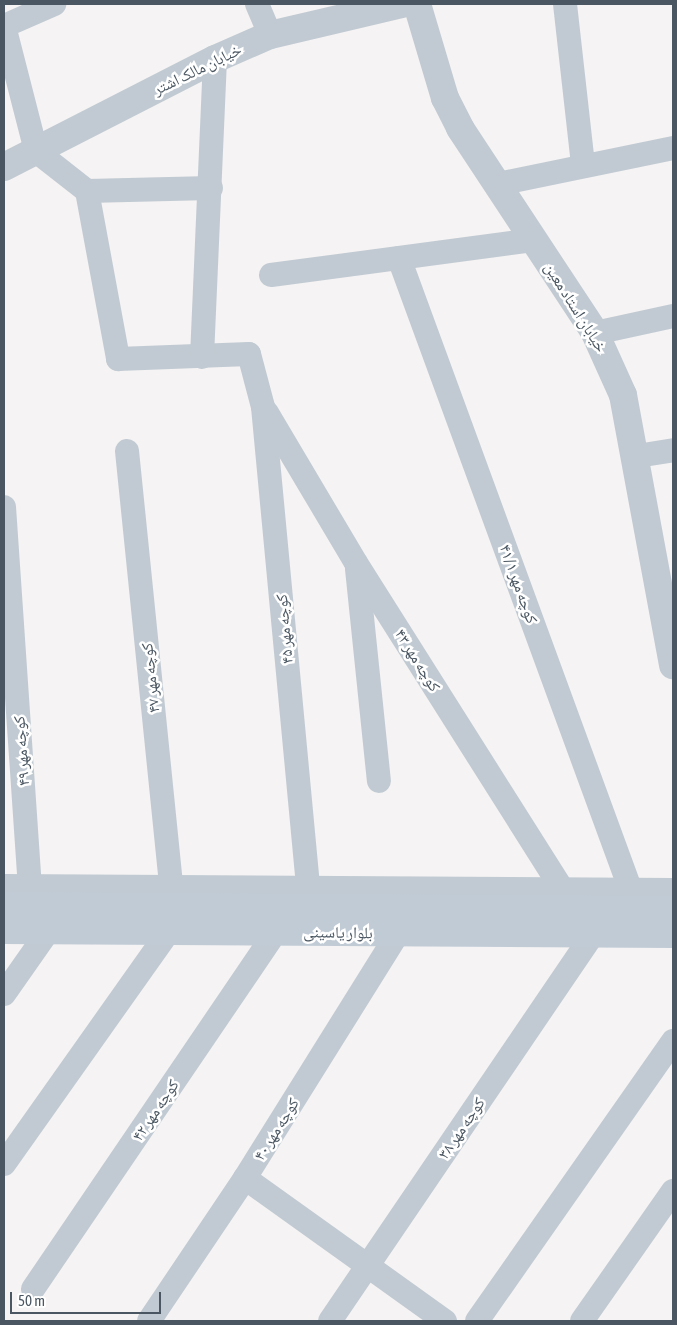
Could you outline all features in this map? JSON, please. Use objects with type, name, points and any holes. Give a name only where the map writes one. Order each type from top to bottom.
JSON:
[{"type":"main road","name":"بلوار یاسینی","points":[[4,906],[31,896],[171,908],[276,931],[673,934]]},
{"type":"main road","name":"بلوار یاسینی","points":[[4,930],[49,930],[171,908],[309,897],[635,900],[673,910]]},
{"type":"street","points":[[54,4],[4,26],[36,151],[87,191],[211,188]]},
{"type":"street","points":[[257,4],[270,34]]},
{"type":"street","name":"خیابان مالک اشتر","points":[[4,167],[215,59],[270,34],[402,4]]},
{"type":"street","name":"خیابان استاد معین","points":[[417,4],[445,98],[460,128],[595,333],[623,396],[636,456],[673,665]]},
{"type":"street","points":[[565,4],[583,165]]},
{"type":"street","points":[[87,191],[118,359],[202,357],[211,188],[215,59]]},
{"type":"street","points":[[498,184],[673,148]]},
{"type":"street","points":[[271,275],[533,240]]},
{"type":"street","name":"کوچه مهر ۴۱/۱","points":[[399,258],[635,900]]},
{"type":"street","points":[[595,333],[673,316]]},
{"type":"street","name":"کوچه مهر ۴۵","points":[[202,357],[250,354],[263,407],[309,897]]},
{"type":"street","name":"کوچه مهر ۴۳","points":[[263,407],[356,563],[569,900]]},
{"type":"street","points":[[636,456],[673,450]]},
{"type":"street","name":"کوچه مهر ۴۷","points":[[128,451],[171,908]]},
{"type":"street","name":"کوچه مهر ۴۹","points":[[4,507],[31,896]]},
{"type":"street","points":[[356,563],[379,781]]},
{"type":"street","points":[[4,886],[31,896]]},
{"type":"street","points":[[635,900],[673,890]]},
{"type":"street","points":[[4,1164],[171,908]]},
{"type":"street","points":[[4,994],[49,930]]},
{"type":"street","name":"کوچه مهر ۴۲","points":[[33,1289],[276,931]]},
{"type":"street","name":"کوچه مهر ۴۰","points":[[149,1321],[246,1178],[398,933]]},
{"type":"street","name":"کوچه مهر ۳۸","points":[[330,1321],[593,934]]},
{"type":"street","points":[[477,1321],[673,1041]]},
{"type":"street","points":[[246,1178],[445,1321]]},
{"type":"street","points":[[582,1321],[673,1191]]}]
